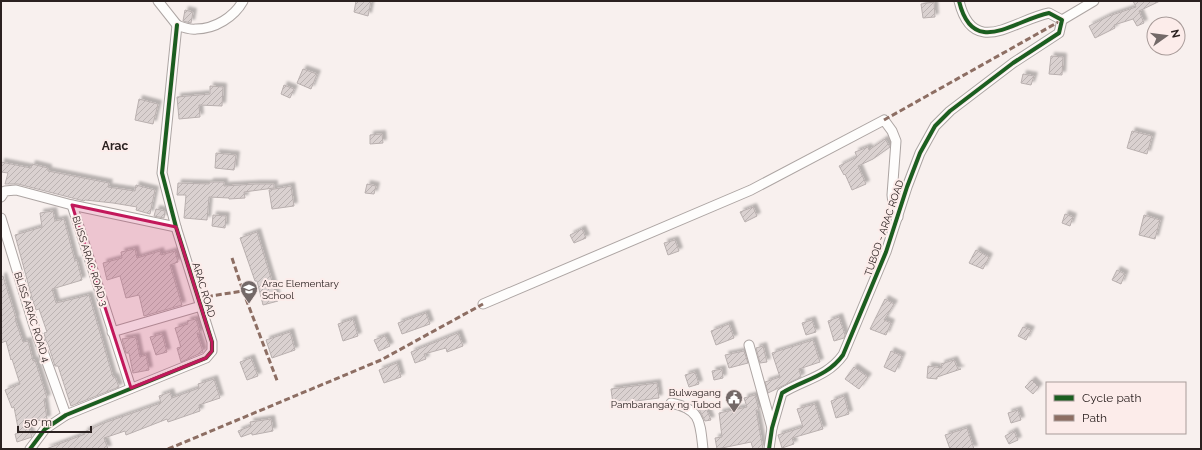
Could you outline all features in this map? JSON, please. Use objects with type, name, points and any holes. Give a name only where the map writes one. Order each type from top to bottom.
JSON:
[{"type":"street","points":[[158,1],[177,25],[195,30],[222,22],[238,9],[243,1]]},
{"type":"street","points":[[959,1],[963,16],[974,29],[988,33],[1004,30],[1037,15],[1049,13],[1062,20],[1094,1]]},
{"type":"street","name":"TUBOD - ARAC ROAD","points":[[769,449],[772,428],[782,393],[796,385],[822,375],[835,366],[843,355],[886,252],[920,154],[935,126],[950,111],[1013,63],[1059,32],[1062,20]]},
{"type":"street","name":"ARAC ROAD","points":[[30,449],[45,429],[66,416],[206,358],[212,351],[212,342],[176,227],[162,173],[177,25]]},
{"type":"street","points":[[483,304],[751,190],[884,120],[892,131],[896,141],[892,195],[893,204],[898,217]]},
{"type":"street","name":"BLISS ARAC ROAD 3","points":[[1,197],[5,191],[16,190],[72,205],[131,388]]},
{"type":"street","points":[[72,205],[176,227]]},
{"type":"street","name":"BLISS ARAC ROAD 4","points":[[1,218],[34,326],[66,416]]},
{"type":"street","points":[[112,332],[201,306]]},
{"type":"street","points":[[749,345],[772,428]]},
{"type":"street","points":[[671,403],[684,406],[694,412],[700,424],[703,449]]},
{"type":"highlighted area","points":[[72,205],[176,227],[212,342],[212,351],[206,358],[131,388]]},
{"type":"building","points":[[356,1],[371,1],[368,16],[354,12]]},
{"type":"building","points":[[1133,1],[1160,1],[1139,11],[1144,23],[1137,26],[1133,19],[1114,25],[1115,28],[1095,38],[1089,26],[1109,16],[1136,7]]},
{"type":"building","points":[[934,2],[935,17],[923,18],[921,4]]},
{"type":"building","points":[[185,10],[193,12],[191,23],[183,21]]},
{"type":"building","points":[[1051,56],[1063,57],[1062,75],[1049,74]]},
{"type":"building","points":[[303,69],[317,74],[311,89],[297,83]]},
{"type":"building","points":[[1023,74],[1034,76],[1031,85],[1021,83]]},
{"type":"building","points":[[284,85],[294,89],[290,98],[281,94]]},
{"type":"building","points":[[210,86],[223,87],[222,106],[199,105],[200,117],[179,119],[177,97],[210,94]]},
{"type":"building","points":[[139,99],[158,104],[153,124],[135,120]]},
{"type":"building","points":[[1132,131],[1152,136],[1147,154],[1127,148]]},
{"type":"building","points":[[382,134],[383,143],[370,144],[370,135]]},
{"type":"building","points":[[885,139],[890,147],[873,159],[858,166],[866,184],[852,190],[845,174],[844,175],[839,166],[857,157],[855,152],[868,147],[869,150]]},
{"type":"building","points":[[216,153],[236,155],[234,170],[215,168]]},
{"type":"building","points":[[1,162],[31,168],[32,164],[48,168],[48,171],[109,183],[108,187],[135,191],[136,185],[155,190],[150,214],[136,210],[137,207],[113,203],[84,201],[18,184],[5,184],[8,173],[1,172]]},
{"type":"building","points":[[210,182],[224,182],[224,186],[274,184],[274,188],[244,192],[245,198],[229,199],[209,197],[207,220],[184,218],[186,195],[177,195],[178,183],[209,184]]},
{"type":"building","points":[[367,184],[376,186],[374,194],[365,193]]},
{"type":"building","points":[[291,186],[294,206],[272,209],[269,190]]},
{"type":"building","points":[[753,207],[757,216],[745,222],[740,212]]},
{"type":"building","points":[[156,209],[165,211],[164,218],[154,216]]},
{"type":"building","points":[[53,211],[55,221],[64,219],[75,261],[77,260],[82,280],[52,289],[56,303],[89,295],[113,377],[115,377],[119,387],[71,406],[58,366],[55,366],[46,341],[44,333],[47,332],[39,309],[36,310],[32,298],[15,235],[42,227],[40,213]]},
{"type":"building","points":[[1065,214],[1073,217],[1070,226],[1062,223]]},
{"type":"building","points":[[213,215],[226,216],[225,228],[212,226]]},
{"type":"building","points":[[1144,215],[1160,220],[1155,239],[1139,235]]},
{"type":"building","points":[[582,229],[586,238],[574,243],[570,235]]},
{"type":"building","points":[[257,232],[278,301],[263,305],[257,281],[255,281],[240,238]]},
{"type":"building","points":[[675,240],[679,251],[668,255],[664,243]]},
{"type":"building","points":[[135,249],[137,258],[160,251],[161,255],[175,251],[178,262],[170,265],[182,305],[144,316],[139,295],[126,298],[120,276],[107,280],[103,263],[122,258],[121,252]]},
{"type":"building","points":[[976,250],[989,257],[983,269],[969,263]]},
{"type":"building","points":[[1117,270],[1125,274],[1121,284],[1112,280]]},
{"type":"building","points":[[3,276],[23,342],[28,341],[33,361],[35,360],[47,398],[44,399],[47,419],[27,423],[32,437],[17,442],[15,434],[19,433],[14,407],[12,408],[5,390],[20,384],[6,341],[1,343],[1,277]]},
{"type":"building","points":[[885,299],[894,304],[884,320],[891,323],[886,335],[870,329]]},
{"type":"building","points":[[426,313],[430,324],[402,334],[398,323]]},
{"type":"building","points":[[839,317],[845,335],[844,338],[834,341],[828,321]]},
{"type":"building","points":[[196,319],[200,333],[197,333],[203,352],[181,362],[177,348],[181,347],[175,328],[188,324],[187,321]]},
{"type":"building","points":[[353,319],[358,336],[343,341],[338,324]]},
{"type":"building","points":[[812,320],[816,332],[806,335],[802,323]]},
{"type":"building","points":[[729,324],[734,338],[716,345],[711,331]]},
{"type":"building","points":[[1023,327],[1031,330],[1026,340],[1018,336]]},
{"type":"building","points":[[290,332],[295,350],[272,358],[266,340]]},
{"type":"building","points":[[458,333],[463,346],[447,352],[446,348],[424,354],[426,359],[415,363],[411,352]]},
{"type":"building","points":[[162,334],[167,352],[156,355],[150,337]]},
{"type":"building","points":[[385,336],[390,346],[379,351],[374,340]]},
{"type":"building","points":[[136,337],[140,357],[146,355],[149,370],[133,373],[129,353],[126,353],[122,339]]},
{"type":"building","points":[[813,340],[820,362],[799,369],[801,377],[768,393],[765,382],[780,377],[772,353]]},
{"type":"building","points":[[763,346],[767,362],[760,363],[756,348]]},
{"type":"building","points":[[744,351],[748,363],[729,368],[725,355]]},
{"type":"building","points":[[891,351],[902,356],[895,372],[884,367]]},
{"type":"building","points":[[251,358],[258,376],[247,380],[240,362]]},
{"type":"building","points":[[954,360],[958,369],[961,369],[937,377],[937,379],[927,378],[928,366],[942,368],[941,364]]},
{"type":"building","points":[[397,363],[401,377],[384,383],[379,370]]},
{"type":"building","points":[[854,367],[868,377],[859,389],[845,379]]},
{"type":"building","points":[[722,369],[723,378],[714,380],[712,371]]},
{"type":"building","points":[[695,372],[699,384],[689,387],[685,375]]},
{"type":"building","points":[[214,379],[220,398],[199,405],[200,411],[168,422],[167,419],[126,435],[125,431],[104,438],[108,449],[46,449],[85,434],[84,432],[104,423],[161,403],[159,396],[170,392],[172,398],[199,388],[198,384]]},
{"type":"building","points":[[1032,380],[1039,387],[1033,394],[1025,387]]},
{"type":"building","points":[[657,383],[659,398],[613,404],[611,389]]},
{"type":"building","points":[[755,395],[759,410],[756,410],[763,449],[753,449],[751,442],[717,449],[715,438],[722,437],[719,413],[747,407],[744,398]]},
{"type":"building","points":[[844,396],[849,414],[836,418],[831,401]]},
{"type":"building","points":[[815,404],[823,429],[792,438],[794,444],[782,448],[778,435],[803,427],[797,409]]},
{"type":"building","points":[[706,408],[711,420],[705,421],[699,409]]},
{"type":"building","points":[[1018,410],[1021,420],[1011,423],[1008,413]]},
{"type":"building","points":[[271,419],[273,431],[252,435],[252,433],[241,437],[238,431],[251,426],[250,422]]},
{"type":"building","points":[[967,428],[974,449],[950,449],[945,435]]},
{"type":"building","points":[[1014,431],[1018,440],[1009,444],[1005,436]]},
{"type":"marked path","points":[[884,120],[1062,20]]},
{"type":"marked path","points":[[232,258],[243,291]]},
{"type":"marked path","points":[[198,298],[243,291],[278,383]]},
{"type":"marked path","points":[[168,449],[381,360],[483,304]]},
{"type":"cycle path","points":[[769,449],[772,428],[782,393],[823,373],[843,355],[886,252],[907,187],[920,153],[935,126],[950,111],[1013,63],[1059,33],[1062,20],[1049,13],[1009,28],[984,32],[974,28],[965,18],[959,1]]},
{"type":"cycle path","points":[[30,449],[45,429],[66,415],[206,358],[212,351],[212,342],[176,227],[162,173],[177,25]]},
{"type":"place","name":"Arac Elementary School","points":[[249,304]]},
{"type":"place","name":"Bulwagang Pambarangay ng Tubod","points":[[734,413]]},
{"type":"district","name":"Arac","points":[[115,146]]}]
